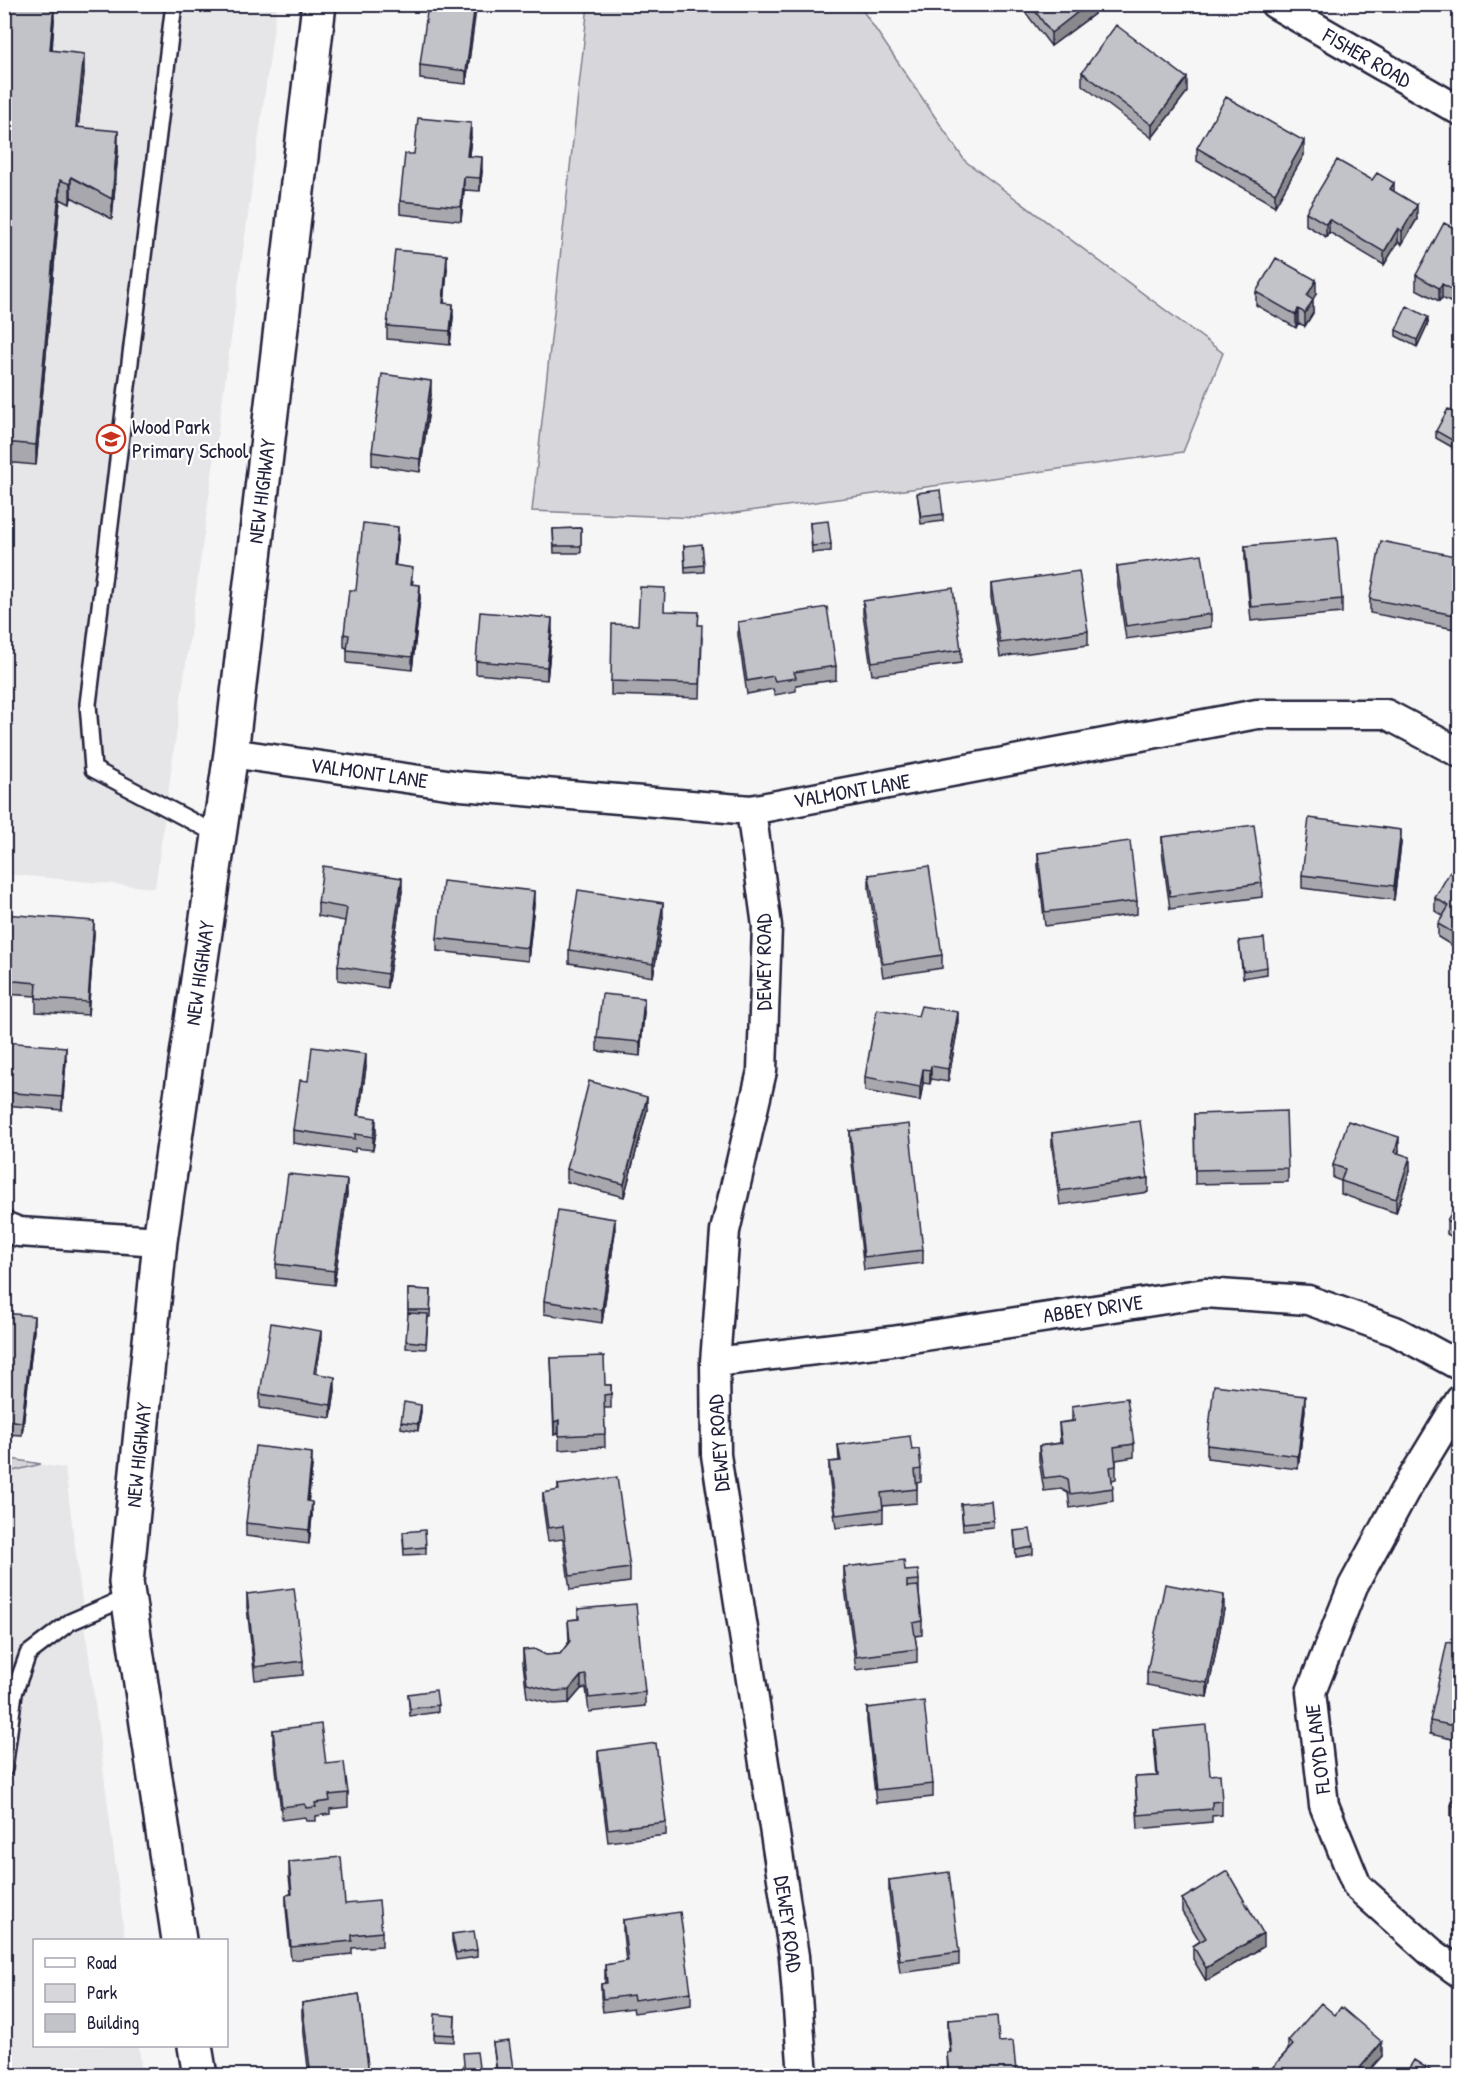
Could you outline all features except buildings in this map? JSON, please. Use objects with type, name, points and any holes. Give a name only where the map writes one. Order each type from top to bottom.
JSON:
[{"type":"street","name":"NEW HIGHWAY","points":[[179,1939],[126,1582],[160,1241],[231,753],[319,4]]},
{"type":"street","name":"FISHER ROAD","points":[[1275,4],[1460,111]]},
{"type":"street","name":"VALMONT LANE","points":[[231,753],[461,786],[751,810],[1257,714],[1386,714],[1460,753]]},
{"type":"street","name":"DEWEY ROAD","points":[[751,810],[767,926],[762,1071],[725,1231],[715,1362],[716,1455],[794,1956],[803,2076]]},
{"type":"street","points":[[4,1226],[19,1232],[160,1241]]},
{"type":"street","name":"ABBEY DRIVE","points":[[715,1362],[892,1341],[1205,1293],[1308,1300],[1395,1331],[1460,1366]]},
{"type":"street","name":"FLOYD LANE","points":[[1460,1400],[1404,1492],[1353,1586],[1311,1692],[1324,1805],[1357,1886],[1431,1952],[1460,1973]]},
{"type":"street","points":[[195,2047],[200,2076]]},
{"type":"lane","points":[[174,4],[88,704],[93,769],[220,837]]},
{"type":"lane","points":[[4,1769],[14,1693],[28,1654],[70,1622],[128,1597]]},
{"type":"shaded area","name":"Wood Park Primary School","points":[[4,5],[277,5],[155,888],[5,874]]},
{"type":"shaded area","points":[[5,1460],[65,1468],[125,1939],[33,1939],[33,2047],[139,2047],[142,2075],[5,2076]]},
{"type":"green space","points":[[588,5],[859,5],[965,161],[1223,353],[1183,452],[698,518],[532,511]]},
{"type":"green space","points":[[5,1458],[41,1464],[5,1473]]},
{"type":"place","name":"Wood Park Primary School","points":[[111,439]]}]
